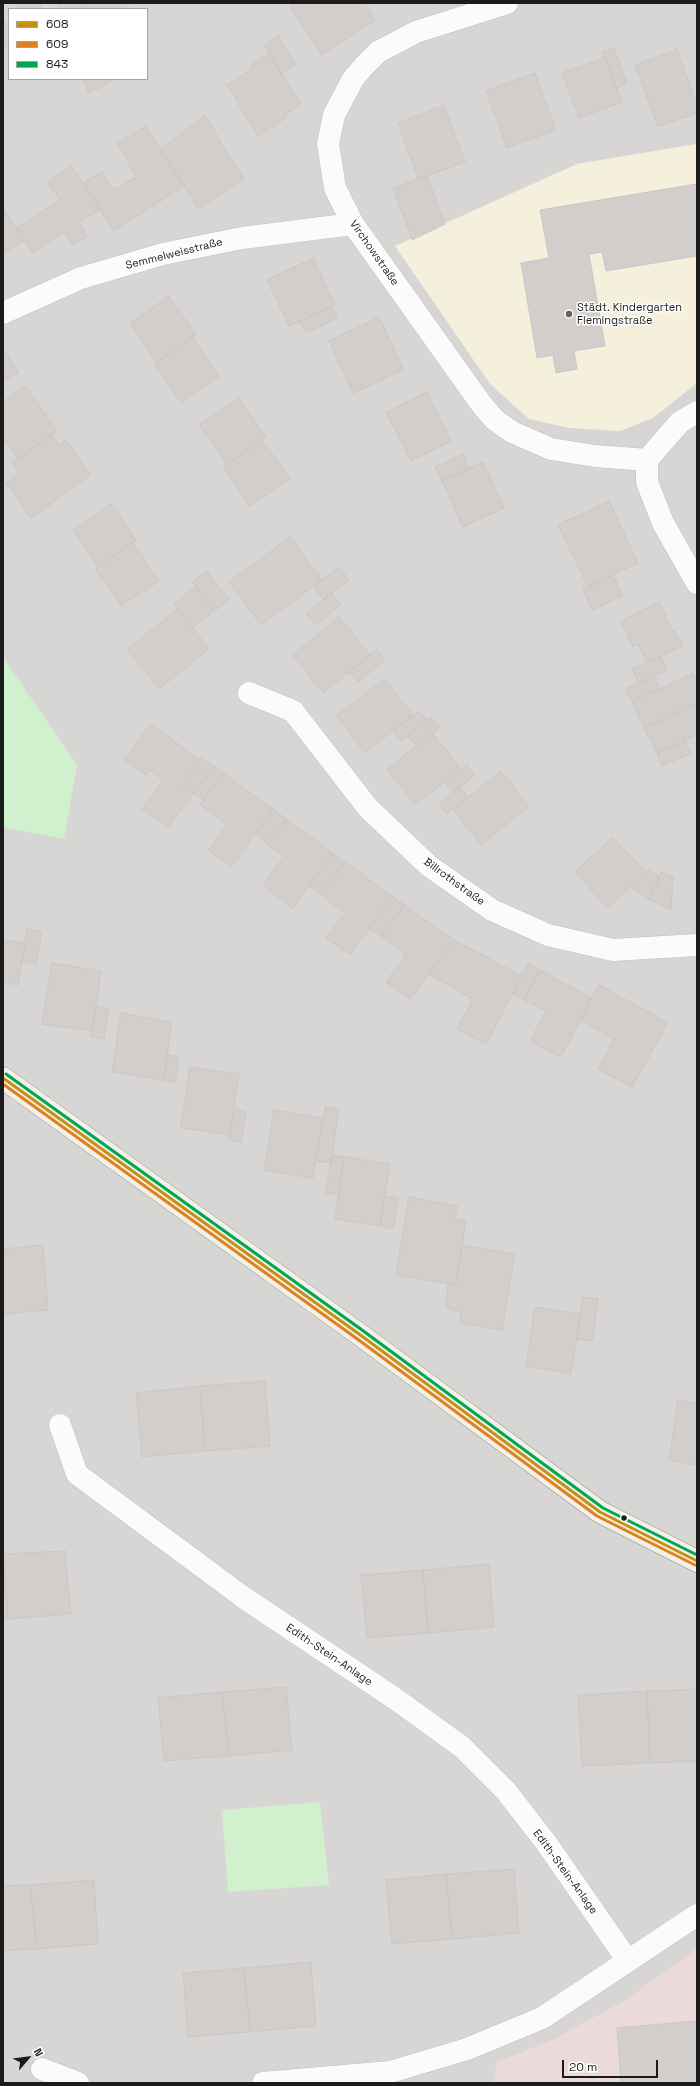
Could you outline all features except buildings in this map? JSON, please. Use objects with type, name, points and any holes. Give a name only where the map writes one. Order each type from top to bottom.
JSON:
[{"type":"street","name":"Virchowstraße","points":[[507,3],[416,32],[378,52],[352,79],[334,115],[328,144],[335,188],[353,224],[482,405],[495,420],[512,432],[551,449],[594,456],[647,460]]},
{"type":"street","name":"Semmelweisstraße","points":[[3,313],[81,278],[163,254],[242,238],[353,224]]},
{"type":"street","points":[[697,412],[680,422],[647,460],[647,482],[663,523],[697,584]]},
{"type":"street","name":"Billrothstraße","points":[[249,693],[293,711],[368,808],[429,866],[492,910],[548,935],[613,950],[697,945]]},
{"type":"street","points":[[3,1078],[210,1226],[600,1512],[697,1561]]},
{"type":"street","name":"Edith-Stein-Anlage","points":[[60,1425],[77,1474],[242,1597],[397,1700],[462,1747],[506,1791],[547,1844],[628,1961]]},
{"type":"street","points":[[263,2083],[390,2072],[467,2049],[542,2018],[697,1915]]},
{"type":"street","points":[[42,2069],[78,2083]]},
{"type":"shaded area","points":[[3,3],[697,3],[697,1946],[691,1953],[626,2000],[551,2041],[497,2062],[494,2083],[3,2083]]},
{"type":"shaded area","name":"Städt. Kindergarten Flemingstraße","points":[[697,144],[697,383],[653,418],[620,431],[569,428],[529,419],[490,384],[395,246],[577,164]]},
{"type":"shaded area","points":[[697,1946],[697,2083],[494,2083],[497,2062],[551,2041],[626,2000],[691,1953]]},
{"type":"green space","points":[[3,657],[77,765],[64,839],[3,827]]},
{"type":"green space","points":[[320,1802],[329,1885],[228,1892],[222,1810]]},
{"type":"transit line","name":"843","points":[[6,1074],[362,1330],[603,1508],[697,1555]]},
{"type":"transit line","name":"608","points":[[3,1078],[359,1334],[600,1512],[697,1561]]},
{"type":"transit line","name":"609","points":[[3,1084],[356,1338],[597,1516],[695,1565]]},
{"type":"place","name":"Städt. Kindergarten Flemingstraße","points":[[569,314]]}]
